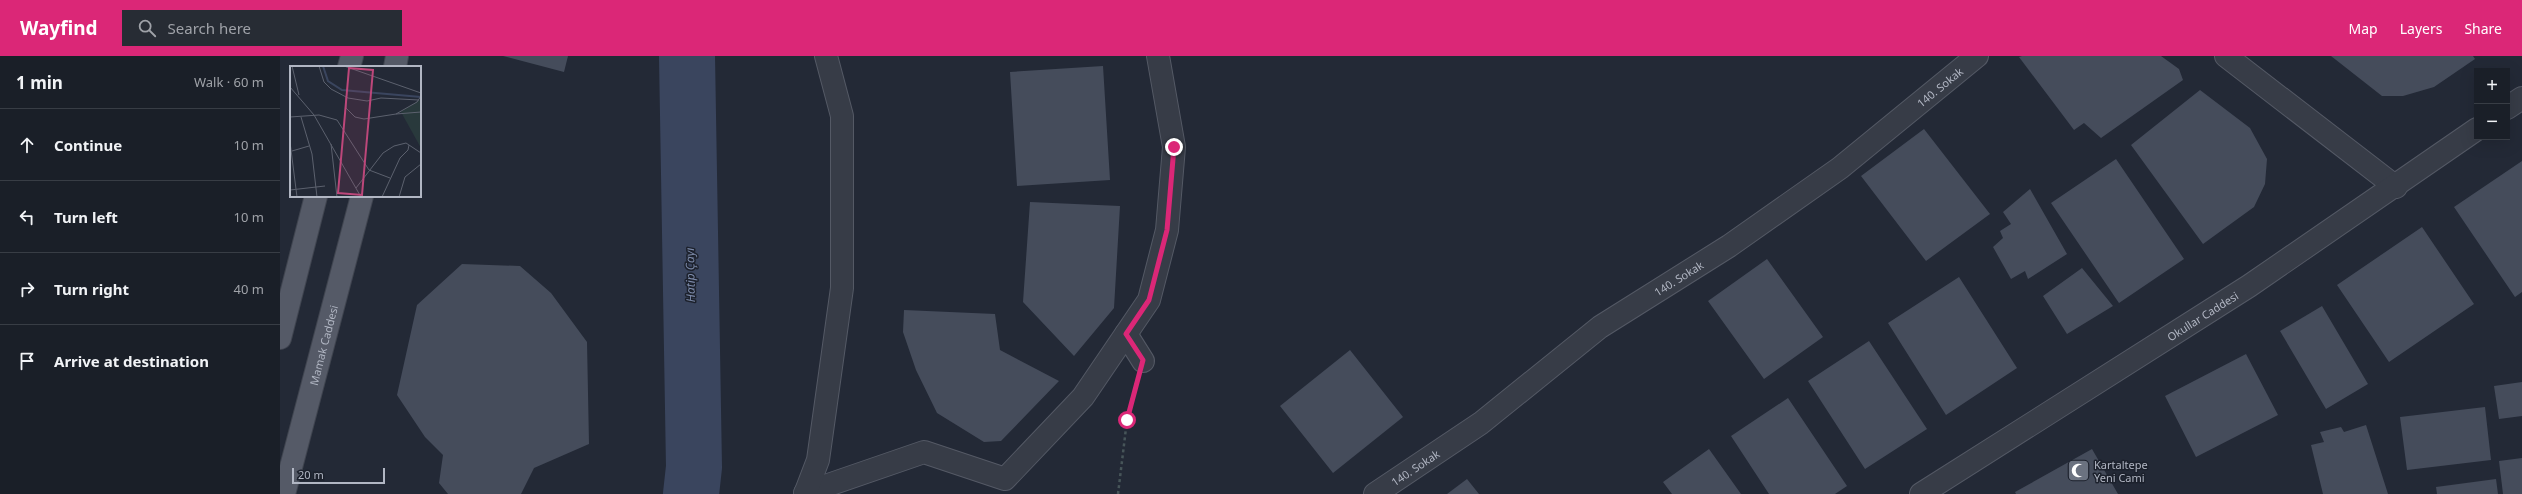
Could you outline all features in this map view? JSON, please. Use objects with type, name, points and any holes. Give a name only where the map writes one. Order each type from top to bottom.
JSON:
[{"type":"main road","points":[[349,66],[352,56]]},
{"type":"main road","points":[[394,66],[397,56]]},
{"type":"main road","points":[[280,338],[316,197]]},
{"type":"main road","name":"Mamak Caddesi","points":[[284,494],[362,197]]},
{"type":"street","points":[[805,494],[818,460],[842,288],[842,116],[826,56]]},
{"type":"street","points":[[805,494],[924,452],[1005,479],[1082,397],[1149,300],[1167,230],[1174,147],[1158,56]]},
{"type":"street","name":"140. Sokak","points":[[1374,494],[1481,423],[1600,327],[1729,246],[1840,168],[1977,56]]},
{"type":"street","points":[[2226,56],[2396,186]]},
{"type":"street","points":[[2510,106],[2522,98]]},
{"type":"street","name":"Okullar Caddesi","points":[[1921,494],[2249,286],[2474,131]]},
{"type":"street","points":[[1126,334],[1143,360]]},
{"type":"path","points":[[1118,494],[1127,420],[1143,360]]},
{"type":"building","points":[[503,56],[568,56],[564,72]]},
{"type":"building","points":[[2161,56],[2179,69],[2183,80],[2101,138],[2084,123],[2074,130],[2019,57]]},
{"type":"building","points":[[2331,56],[2473,56],[2475,59],[2434,87],[2403,96],[2382,96]]},
{"type":"building","points":[[1103,66],[1110,180],[1017,186],[1010,72]]},
{"type":"building","points":[[2200,90],[2250,128],[2267,159],[2265,184],[2254,207],[2203,244],[2131,145]]},
{"type":"building","points":[[1924,129],[1990,214],[1926,261],[1861,176]]},
{"type":"building","points":[[2116,159],[2184,259],[2119,303],[2051,203]]},
{"type":"building","points":[[2522,161],[2522,292],[2515,297],[2454,207]]},
{"type":"building","points":[[2030,189],[2067,254],[2028,279],[2025,271],[2011,279],[1993,247],[2003,238],[2000,231],[2011,224],[2003,212]]},
{"type":"building","points":[[1030,202],[1120,206],[1114,308],[1074,356],[1023,302]]},
{"type":"building","points":[[2422,227],[2474,304],[2389,362],[2337,285]]},
{"type":"building","points":[[1767,259],[1823,337],[1764,379],[1708,301]]},
{"type":"building","points":[[462,264],[520,266],[551,293],[587,342],[589,444],[534,468],[521,494],[448,494],[439,483],[443,455],[425,437],[397,395],[417,305]]},
{"type":"building","points":[[2082,268],[2113,306],[2067,334],[2043,296]]},
{"type":"building","points":[[1959,277],[2017,368],[1946,415],[1888,323]]},
{"type":"building","points":[[2322,306],[2368,384],[2326,409],[2280,331]]},
{"type":"building","points":[[904,310],[995,314],[1000,350],[1059,381],[1001,441],[984,442],[937,413],[916,370],[903,332]]},
{"type":"building","points":[[1869,341],[1927,429],[1865,469],[1808,381]]},
{"type":"building","points":[[1350,350],[1403,417],[1333,473],[1280,406]]},
{"type":"building","points":[[2246,354],[2278,415],[2196,457],[2165,396]]},
{"type":"building","points":[[2522,382],[2522,416],[2499,419],[2494,386]]},
{"type":"building","points":[[1788,398],[1847,486],[1835,494],[1769,494],[1731,436]]},
{"type":"building","points":[[2485,407],[2491,460],[2407,470],[2400,417]]},
{"type":"building","points":[[2366,425],[2388,494],[2323,494],[2311,445],[2324,442],[2320,432],[2341,427],[2344,432]]},
{"type":"building","points":[[1709,449],[1741,494],[1672,494],[1663,482]]},
{"type":"building","name":"Kartaltepe Yeni Cami","points":[[2092,449],[2118,494],[2016,494],[2015,492]]},
{"type":"building","points":[[2522,458],[2522,494],[2503,494],[2499,461]]},
{"type":"building","points":[[1467,479],[1479,494],[1447,494]]},
{"type":"building","points":[[2496,479],[2498,494],[2437,494],[2436,487]]},
{"type":"waterway","name":"Hatip Çayı","points":[[687,56],[694,467],[691,494]]},
{"type":"place","name":"Kartaltepe Yeni Cami","points":[[2079,470]]},
{"type":"route","points":[[1127,420],[1143,360],[1126,334],[1149,300],[1167,230],[1174,147]]}]
